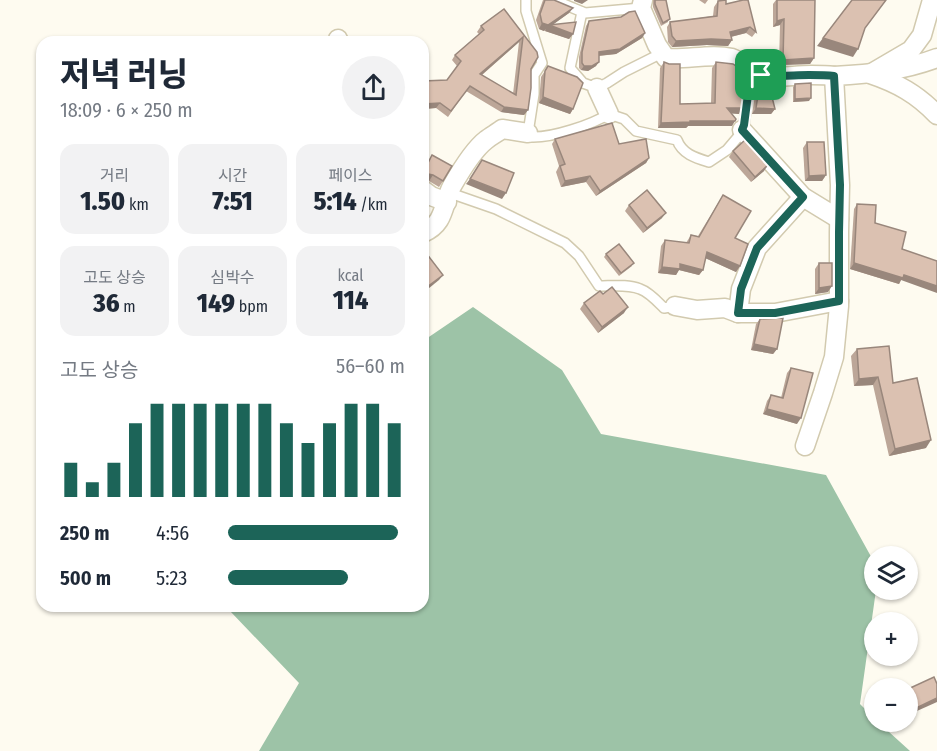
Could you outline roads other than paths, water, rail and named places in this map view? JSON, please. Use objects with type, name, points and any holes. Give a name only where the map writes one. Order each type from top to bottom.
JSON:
[{"type":"street","points":[[870,74],[911,50],[922,35],[933,0]]},
{"type":"street","points":[[642,4],[657,45],[666,58],[734,59],[751,72],[785,77],[870,74],[915,66],[937,57]]},
{"type":"street","points":[[870,74],[891,81],[911,92],[937,115]]},
{"type":"street","points":[[805,446],[834,357],[839,301],[840,185],[834,76]]},
{"type":"street","points":[[597,88],[609,114]]},
{"type":"street","points":[[429,231],[433,229],[440,219],[448,197],[466,163],[484,141],[502,129],[528,133]]},
{"type":"street","points":[[742,130],[803,197],[839,219]]},
{"type":"street","points":[[429,194],[448,197]]},
{"type":"street","points":[[738,313],[741,289],[757,248],[803,197]]},
{"type":"street","points":[[675,306],[697,310],[725,308],[738,313],[775,313],[839,301]]},
{"type":"lane","points":[[526,0],[526,10],[542,63],[534,75],[534,94],[528,133],[531,137],[543,137],[598,121],[609,114],[624,119],[636,131],[677,140],[680,148],[696,158],[710,162],[727,150],[742,130],[751,72]]},
{"type":"lane","points":[[554,0],[585,13],[642,4]]},
{"type":"lane","points":[[582,12],[570,68],[583,83],[597,88],[662,52]]},
{"type":"lane","points":[[448,197],[496,209],[565,243],[579,256],[599,286],[639,288],[664,308],[675,306]]}]
